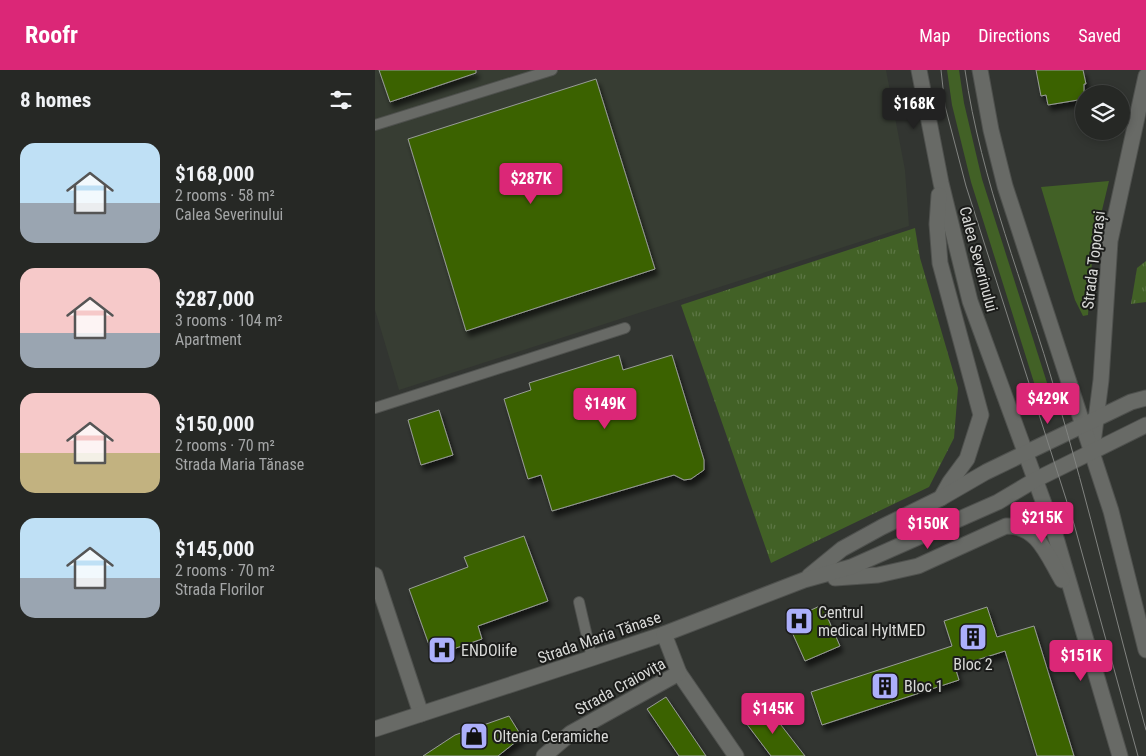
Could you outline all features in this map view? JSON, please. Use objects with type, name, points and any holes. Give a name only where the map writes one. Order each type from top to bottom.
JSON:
[{"type":"main road","name":"Calea Severinului","points":[[919,70],[941,183],[970,301],[1053,531],[1073,600]]},
{"type":"main road","points":[[980,70],[991,130],[1005,186],[1090,422],[1092,451],[1111,511],[1146,650]]},
{"type":"main road","name":"Strada Toporași","points":[[1090,422],[1110,241],[1146,76]]},
{"type":"main road","points":[[941,183],[937,224],[940,263],[981,414],[967,459],[949,482],[941,498]]},
{"type":"main road","name":"Strada Maria Tănase","points":[[804,580],[842,550],[986,472],[1090,422],[1146,398]]},
{"type":"main road","name":"Strada Maria Tănase","points":[[375,729],[664,634],[804,580],[851,567],[971,515],[1035,480],[1146,425]]},
{"type":"main road","points":[[804,580],[878,575],[918,566],[1006,526],[1018,526],[1036,536],[1073,600],[1120,756]]},
{"type":"main road","points":[[375,575],[421,714]]},
{"type":"main road","name":"Strada Craiovița","points":[[544,756],[571,733],[679,673],[664,634]]},
{"type":"main road","points":[[679,673],[736,756]]},
{"type":"lane","points":[[375,125],[551,70]]},
{"type":"lane","points":[[375,408],[625,328]]},
{"type":"lane","points":[[579,602],[592,658]]},
{"type":"shaded area","points":[[375,70],[886,70],[905,170],[909,226],[399,390],[375,310]]},
{"type":"green space","points":[[947,70],[959,70],[964,103],[982,179],[1049,389],[1037,392],[971,182],[952,105]]},
{"type":"green space","points":[[1109,181],[1093,248],[1088,315],[1083,316],[1075,300],[1041,187]]},
{"type":"green space","points":[[915,228],[920,258],[958,388],[954,438],[929,487],[771,563],[681,305]]},
{"type":"green space","points":[[1146,261],[1146,302],[1131,304],[1137,268]]},
{"type":"building","points":[[379,70],[476,70],[476,73],[390,102]]},
{"type":"building","points":[[1036,70],[1083,70],[1086,84],[1075,85],[1075,100],[1048,105],[1046,95],[1041,96]]},
{"type":"building","points":[[596,79],[655,269],[466,331],[408,139]]},
{"type":"building","points":[[619,355],[623,370],[672,355],[704,460],[704,470],[691,479],[684,480],[674,475],[552,511],[541,475],[528,479],[504,399],[531,390],[529,383]]},
{"type":"building","points":[[439,410],[453,455],[421,465],[408,420]]},
{"type":"building","points":[[524,536],[548,601],[478,626],[482,639],[433,656],[409,589],[468,567],[464,557]]},
{"type":"building","points":[[822,605],[840,646],[805,661],[787,621]]},
{"type":"building","points":[[987,607],[997,637],[1034,626],[1074,756],[1037,756],[1005,651],[955,667],[959,680],[822,725],[811,692],[952,646],[944,621]]},
{"type":"building","points":[[666,697],[706,756],[679,756],[647,709]]},
{"type":"building","points":[[767,707],[805,756],[771,756],[746,723]]},
{"type":"building","points":[[509,716],[522,737],[498,756],[423,756],[455,735]]},
{"type":"tram line","points":[[941,70],[945,106],[966,186],[1074,524],[1138,756]]},
{"type":"tram line","points":[[965,70],[972,112],[982,153],[1005,234],[1044,354],[1068,436],[1146,730]]},
{"type":"place","name":"Centrul medical HyltMED","points":[[799,621]]},
{"type":"place","name":"Bloc 2","points":[[973,637]]},
{"type":"place","name":"ENDOlife","points":[[442,650]]},
{"type":"place","name":"Bloc 1","points":[[885,686]]},
{"type":"place","name":"Oltenia Ceramiche","points":[[474,736]]}]
